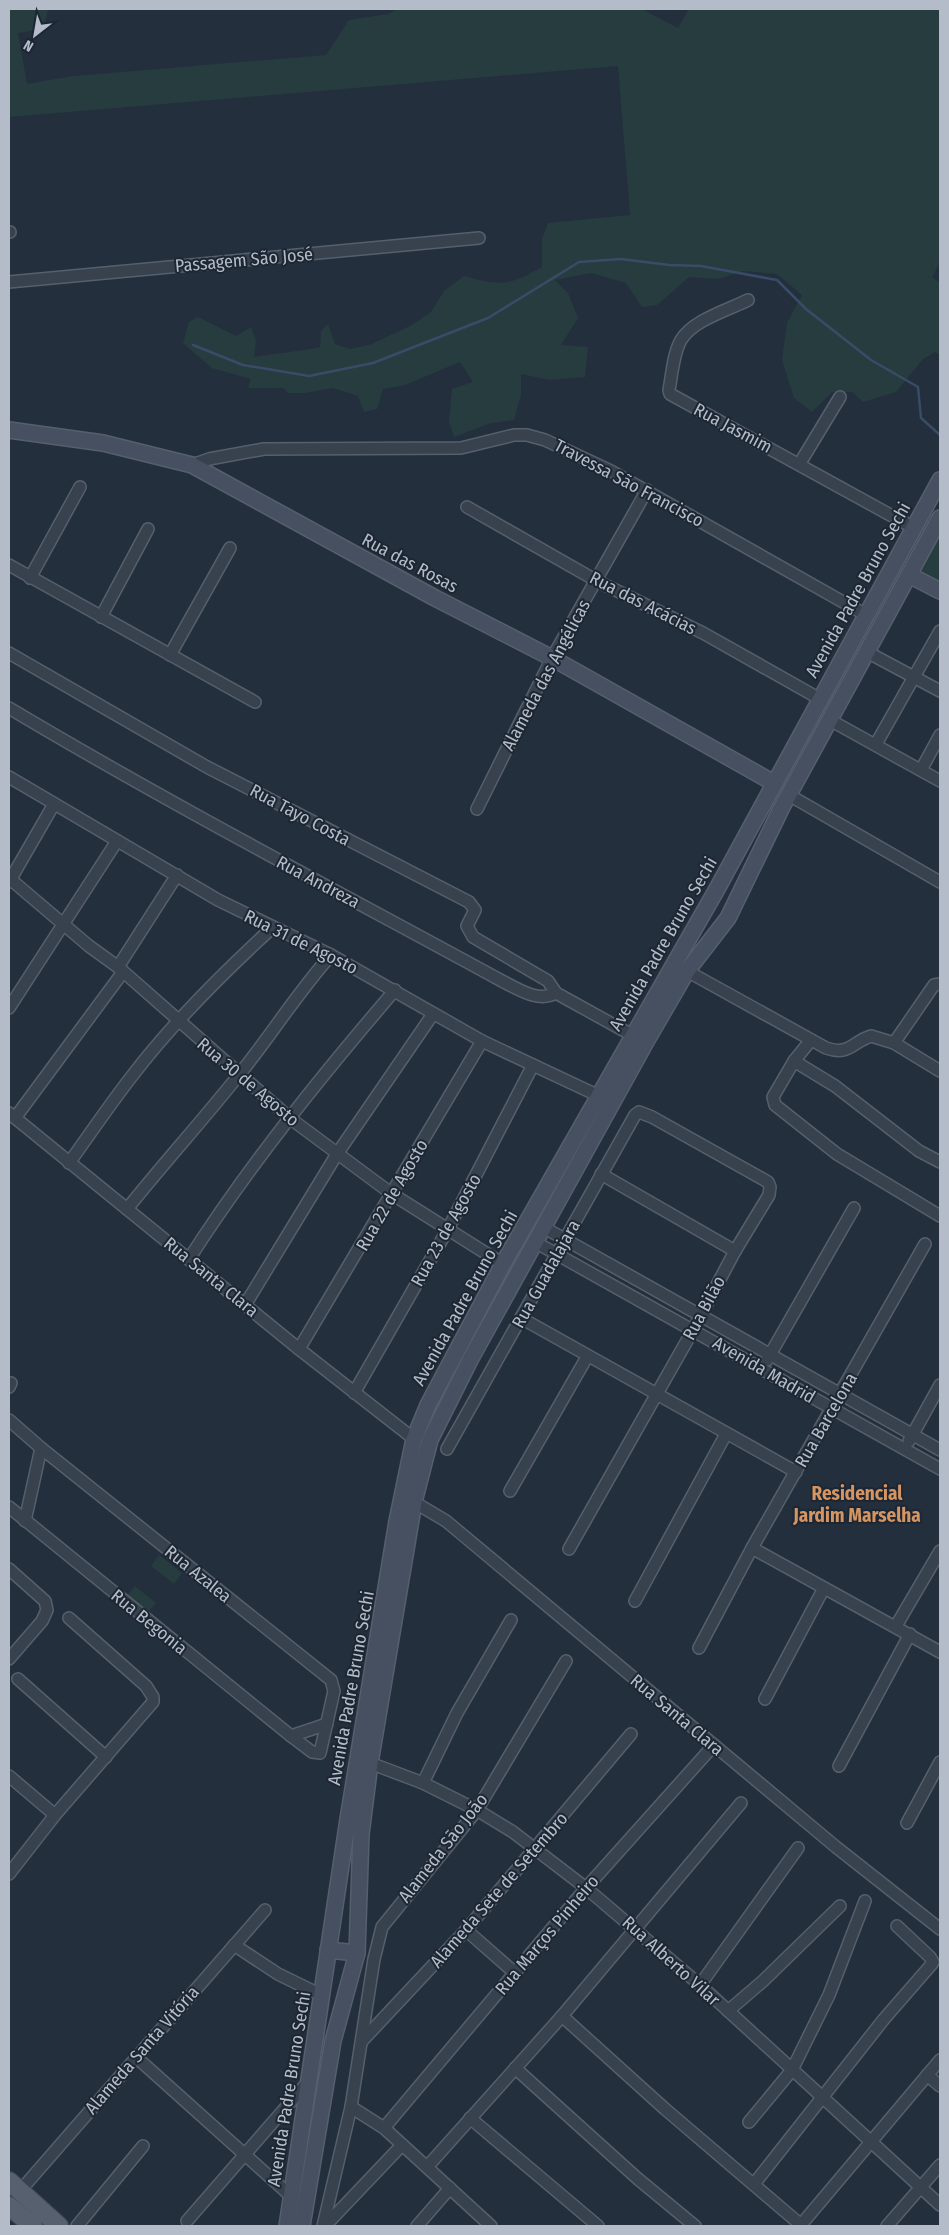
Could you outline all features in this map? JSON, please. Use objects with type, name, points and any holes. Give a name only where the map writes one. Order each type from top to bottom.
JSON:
[{"type":"main road","name":"Rua das Rosas","points":[[9,430],[103,443],[192,465],[435,598],[552,658],[774,783]]},
{"type":"main road","name":"Avenida Padre Bruno Sechi","points":[[288,2220],[307,2083],[323,1996],[328,1950],[371,1678],[397,1521],[414,1439],[428,1405],[503,1264],[703,910],[717,889],[940,480]]},
{"type":"main road","name":"Avenida Padre Bruno Sechi","points":[[302,2226],[333,2041],[357,1953],[359,1870],[370,1763],[414,1502],[430,1440],[470,1360],[687,971],[722,926],[734,905],[789,795],[940,518]]},
{"type":"main road","points":[[909,575],[940,591]]},
{"type":"main road","points":[[717,889],[717,898],[721,903],[734,905]]},
{"type":"main road","points":[[703,910],[712,911],[719,916],[722,926]]},
{"type":"main road","points":[[328,1950],[357,1953]]},
{"type":"main road","points":[[13,2188],[59,2226]]},
{"type":"main road","points":[[9,2206],[32,2226]]},
{"type":"street","name":"Passagem São José","points":[[9,282],[479,238]]},
{"type":"street","name":"Rua Jasmim","points":[[748,300],[698,324],[683,337],[677,349],[669,390],[676,399],[800,464],[914,528]]},
{"type":"street","points":[[800,464],[840,397]]},
{"type":"street","name":"Travessa São Francisco","points":[[192,465],[224,455],[264,449],[461,448],[514,435],[527,435],[580,454],[866,615]]},
{"type":"street","points":[[30,578],[80,487]]},
{"type":"street","name":"Alameda das Angélicas","points":[[477,809],[552,658],[647,490]]},
{"type":"street","name":"Rua das Acácias","points":[[467,507],[597,581],[703,633],[820,699]]},
{"type":"street","points":[[101,617],[148,529]]},
{"type":"street","points":[[170,655],[230,548]]},
{"type":"street","points":[[9,565],[255,702]]},
{"type":"street","points":[[876,744],[916,677],[940,631]]},
{"type":"street","points":[[867,652],[940,691]]},
{"type":"street","name":"Rua Tayo Costa","points":[[9,654],[207,767],[469,902],[475,910],[467,926],[473,937],[548,981],[556,993]]},
{"type":"street","name":"Rua Andreza","points":[[9,708],[94,758],[178,803],[282,863],[502,981],[531,995],[546,997],[556,993]]},
{"type":"street","points":[[830,720],[940,781]]},
{"type":"street","points":[[921,770],[940,735]]},
{"type":"street","name":"Rua 31 de Agosto","points":[[9,776],[218,900],[331,955],[482,1041],[599,1096]]},
{"type":"street","points":[[789,795],[940,882]]},
{"type":"street","points":[[9,880],[54,804]]},
{"type":"street","points":[[9,1008],[117,841]]},
{"type":"street","points":[[12,1116],[120,970],[177,875]]},
{"type":"street","name":"Rua 30 de Agosto","points":[[9,880],[120,970],[239,1076],[291,1119],[392,1194],[503,1264]]},
{"type":"street","points":[[69,1163],[132,1076],[229,968],[273,927]]},
{"type":"street","points":[[127,1209],[175,1149],[239,1076],[302,988],[331,955]]},
{"type":"street","points":[[687,971],[837,1052],[845,1051],[871,1036],[894,1043],[940,1071]]},
{"type":"street","points":[[894,1043],[924,996],[934,985],[940,984]]},
{"type":"street","points":[[189,1259],[230,1199],[291,1119],[395,990]]},
{"type":"street","points":[[556,993],[632,1035]]},
{"type":"street","points":[[245,1305],[337,1154],[433,1014]]},
{"type":"street","points":[[812,1040],[794,1061],[773,1097],[776,1107],[837,1154],[940,1216]]},
{"type":"street","name":"Rua 22 de Agosto","points":[[299,1349],[482,1041]]},
{"type":"street","points":[[794,1061],[835,1086],[919,1151],[940,1162]]},
{"type":"street","name":"Rua 23 de Agosto","points":[[354,1393],[448,1229],[533,1065]]},
{"type":"street","name":"Rua Guadalajara","points":[[446,1449],[522,1318],[632,1118],[638,1112],[652,1117]]},
{"type":"street","name":"Rua Santa Clara","points":[[12,1116],[299,1349],[414,1439]]},
{"type":"street","name":"Rua Bilão","points":[[569,1549],[655,1394],[694,1330],[735,1251],[769,1195],[770,1187],[768,1182],[652,1117]]},
{"type":"street","points":[[602,1174],[735,1251]]},
{"type":"street","points":[[762,1368],[854,1208]]},
{"type":"street","name":"Avenida Madrid","points":[[543,1227],[940,1450]]},
{"type":"street","name":"Avenida Madrid","points":[[535,1242],[940,1469]]},
{"type":"street","name":"Rua Barcelona","points":[[699,1648],[752,1548],[833,1409],[925,1244]]},
{"type":"street","points":[[522,1318],[587,1357],[796,1472]]},
{"type":"street","points":[[510,1491],[587,1357]]},
{"type":"street","points":[[904,1449],[940,1385]]},
{"type":"street","name":"Rua Azalea","points":[[9,1420],[41,1448],[331,1680],[334,1691],[322,1751]]},
{"type":"street","points":[[635,1600],[726,1434]]},
{"type":"street","points":[[25,1521],[41,1448]]},
{"type":"street","name":"Rua Santa Clara","points":[[414,1502],[446,1521],[836,1847],[940,1929]]},
{"type":"street","name":"Rua Begonia","points":[[9,1507],[290,1736],[312,1752],[318,1754],[322,1751]]},
{"type":"street","points":[[752,1548],[940,1652]]},
{"type":"street","points":[[896,1626],[939,1556]]},
{"type":"street","points":[[9,1569],[45,1601],[47,1610],[42,1621],[9,1659]]},
{"type":"street","points":[[765,1699],[824,1588]]},
{"type":"street","points":[[9,1874],[55,1815],[148,1710],[153,1697],[146,1686],[68,1618]]},
{"type":"street","points":[[423,1783],[457,1713],[511,1620]]},
{"type":"street","points":[[839,1766],[910,1634]]},
{"type":"street","name":"Alameda São João","points":[[324,2226],[351,2107],[374,1959],[382,1927],[477,1810],[566,1661]]},
{"type":"street","points":[[18,1680],[106,1757]]},
{"type":"street","points":[[290,1736],[327,1724]]},
{"type":"street","name":"Alameda Sete de Setembro","points":[[362,2041],[466,1930],[631,1734]]},
{"type":"street","name":"Rua Marços Pinheiro","points":[[384,2128],[586,1888],[714,1745]]},
{"type":"street","points":[[907,1823],[940,1762]]},
{"type":"street","name":"Rua Alberto Vilar","points":[[370,1763],[423,1783],[477,1810],[536,1849],[635,1928],[700,1985],[940,2205]]},
{"type":"street","points":[[9,1776],[55,1815]]},
{"type":"street","points":[[427,2167],[562,2016],[740,1803]]},
{"type":"street","points":[[700,1985],[798,1848]]},
{"type":"street","points":[[749,2122],[792,2070],[829,1995],[865,1901]]},
{"type":"street","points":[[728,2011],[763,1981],[840,1906]]},
{"type":"street","name":"Alameda Santa Vitória","points":[[13,2188],[136,2057],[265,1910]]},
{"type":"street","points":[[754,2184],[884,2019],[933,1962],[897,1926]]},
{"type":"street","points":[[466,1930],[515,1973]]},
{"type":"street","points":[[234,1945],[278,1974],[323,1996]]},
{"type":"street","points":[[562,2016],[664,2109],[801,2226],[940,2060]]},
{"type":"street","points":[[136,2057],[292,2197]]},
{"type":"street","points":[[515,2068],[638,2178],[695,2226]]},
{"type":"street","points":[[928,2076],[940,2086]]},
{"type":"street","points":[[187,2221],[307,2083]]},
{"type":"street","points":[[351,2107],[384,2128],[491,2226]]},
{"type":"street","points":[[470,2118],[598,2226]]},
{"type":"street","points":[[324,2226],[402,2145]]},
{"type":"street","points":[[77,2226],[143,2146]]},
{"type":"street","points":[[887,2226],[940,2165]]},
{"type":"street","points":[[417,2226],[450,2188]]},
{"type":"street","points":[[277,2226],[288,2220]]},
{"type":"green space","points":[[9,9],[47,9],[48,11],[43,29],[18,33],[27,84],[74,76],[326,55],[349,20],[389,14],[396,9],[642,9],[678,28],[689,9],[940,9],[940,263],[932,277],[940,283],[940,355],[935,352],[923,359],[896,392],[863,402],[852,392],[832,392],[812,412],[794,398],[782,360],[787,323],[802,295],[777,274],[743,271],[719,279],[689,277],[657,305],[642,307],[626,283],[591,273],[555,280],[568,293],[578,318],[561,345],[588,347],[585,377],[550,380],[521,374],[521,395],[514,420],[491,423],[454,437],[449,421],[452,389],[473,382],[460,362],[405,385],[383,389],[377,409],[364,412],[358,396],[333,388],[305,393],[288,393],[283,388],[248,388],[251,379],[212,368],[183,343],[189,322],[198,317],[236,336],[251,327],[256,340],[254,357],[320,347],[321,331],[328,324],[335,344],[350,349],[372,344],[412,325],[431,312],[444,291],[464,276],[496,283],[521,278],[542,267],[542,239],[548,223],[630,215],[618,66],[9,117]]},
{"type":"green space","points":[[940,523],[940,585],[914,571]]},
{"type":"green space","points":[[159,1555],[182,1573],[174,1584],[151,1566]]},
{"type":"green space","points":[[135,1586],[156,1603],[148,1612],[127,1596]]},
{"type":"waterway","points":[[193,345],[243,365],[309,376],[373,363],[488,318],[579,262],[621,259],[669,265],[701,266],[777,280],[806,309],[871,360],[918,387],[921,418],[940,435]]},
{"type":"district","name":"Residencial Jardim Marselha","points":[[857,1504]]}]
